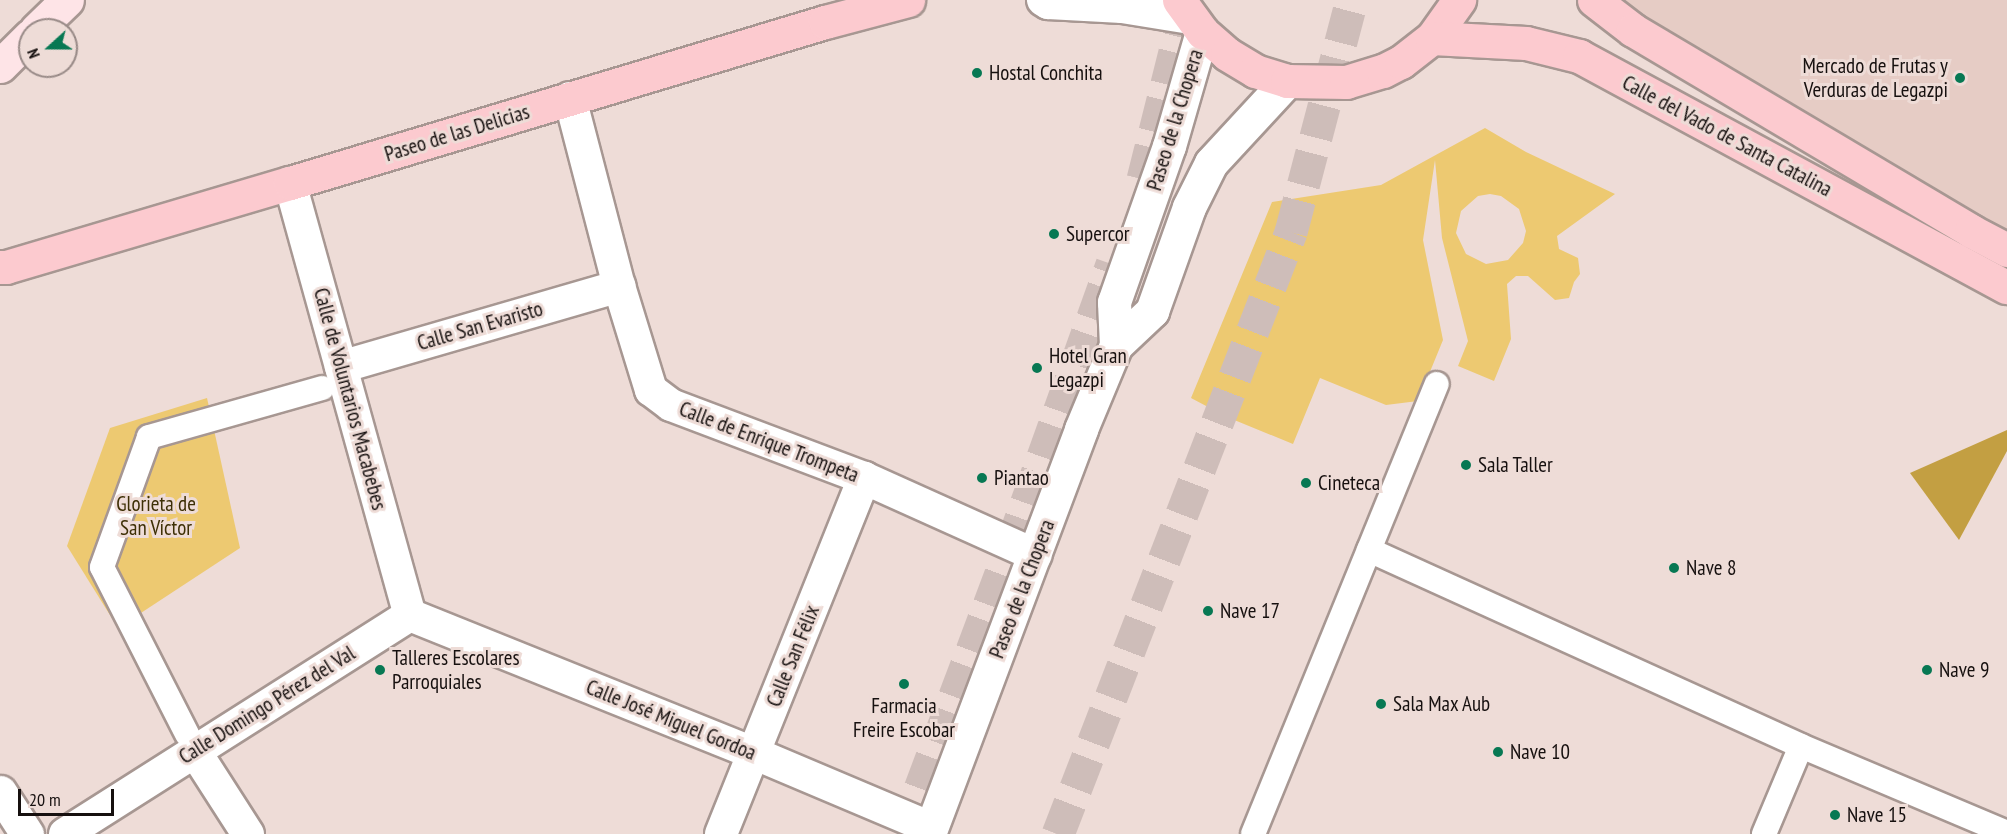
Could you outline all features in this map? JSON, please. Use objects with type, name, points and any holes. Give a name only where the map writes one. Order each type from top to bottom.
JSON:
[{"type":"main road","points":[[48,18],[67,0]]},
{"type":"main road","name":"Paseo de las Delicias","points":[[2,269],[825,22],[908,0]]},
{"type":"main road","points":[[1190,17],[1227,54],[1255,71],[1287,81],[1346,82],[1374,74],[1401,62],[1432,38],[1459,0]]},
{"type":"main road","name":"Calle del Vado de Santa Catalina","points":[[1594,0],[1633,30],[1971,231],[2007,250]]},
{"type":"main road","name":"Calle del Vado de Santa Catalina","points":[[1432,38],[1526,43],[1579,56],[2007,287]]},
{"type":"main road","points":[[0,66],[18,48]]},
{"type":"street","points":[[1043,0],[1048,3],[1122,7],[1190,17]]},
{"type":"street","name":"Paseo de la Chopera","points":[[1116,345],[1114,302],[1169,147],[1190,17]]},
{"type":"street","name":"Paseo de la Chopera","points":[[930,831],[1081,429],[1116,345],[1152,310],[1189,207],[1211,163],[1287,81]]},
{"type":"street","name":"Calle de Enrique Trompeta","points":[[570,98],[619,286],[651,390],[671,405],[864,478],[1035,555]]},
{"type":"street","name":"Calle de Voluntarios Macabebes","points":[[290,183],[332,377],[410,615]]},
{"type":"street","name":"Calle San Evaristo","points":[[332,377],[619,286]]},
{"type":"street","points":[[248,834],[191,742],[102,567],[148,437],[332,377]]},
{"type":"street","points":[[1253,834],[1437,384]]},
{"type":"street","name":"Calle San Félix","points":[[721,834],[864,478]]},
{"type":"street","points":[[1369,550],[1801,746],[2007,834]]},
{"type":"street","name":"Calle Domingo Pérez del Val","points":[[64,834],[191,742],[410,615]]},
{"type":"street","name":"Calle José Miguel Gordoa","points":[[410,615],[753,753],[930,831]]},
{"type":"street","points":[[1764,834],[1801,746]]},
{"type":"street","points":[[0,792],[27,834]]},
{"type":"shaded area","points":[[1594,0],[2007,0],[2007,249]]},
{"type":"shaded area","points":[[2007,430],[2007,451],[1959,540],[1910,473]]},
{"type":"green space","points":[[1485,128],[1526,152],[1615,194],[1557,236],[1559,249],[1578,258],[1580,274],[1574,282],[1569,298],[1555,300],[1528,276],[1516,276],[1507,284],[1511,339],[1494,381],[1458,366],[1468,341],[1442,238],[1435,160],[1423,240],[1443,340],[1418,401],[1386,405],[1320,378],[1293,444],[1227,417],[1191,398],[1272,202],[1381,185]],"holes":[[[1490,194],[1501,196],[1519,209],[1526,231],[1523,243],[1508,260],[1486,264],[1466,254],[1456,233],[1461,211],[1478,196]]]},
{"type":"green space","name":"Glorieta de San Víctor","points":[[207,398],[240,548],[118,628],[67,546],[110,428]]},
{"type":"tunnel","points":[[1143,179],[1188,0]]},
{"type":"tunnel","points":[[1058,834],[1291,232],[1352,0]]},
{"type":"tunnel","points":[[903,834],[1010,549],[1112,264]]},
{"type":"place","name":"Hostal Conchita","points":[[977,73]]},
{"type":"place","name":"Mercado de Frutas y Verduras de Legazpi","points":[[1960,78]]},
{"type":"place","name":"Supercor","points":[[1054,234]]},
{"type":"place","name":"Hotel Gran Legazpi","points":[[1037,368]]},
{"type":"place","name":"Sala Taller","points":[[1466,465]]},
{"type":"place","name":"Piantao","points":[[982,478]]},
{"type":"place","name":"Cineteca","points":[[1306,483]]},
{"type":"place","name":"Nave 8","points":[[1674,568]]},
{"type":"place","name":"Nave 17","points":[[1208,611]]},
{"type":"place","name":"Talleres Escolares Parroquiales","points":[[380,670]]},
{"type":"place","name":"Nave 9","points":[[1927,670]]},
{"type":"place","name":"Farmacia Freire Escobar","points":[[904,684]]},
{"type":"place","name":"Sala Max Aub","points":[[1381,704]]},
{"type":"place","name":"Nave 10","points":[[1498,752]]},
{"type":"place","name":"Nave 15","points":[[1835,815]]}]
